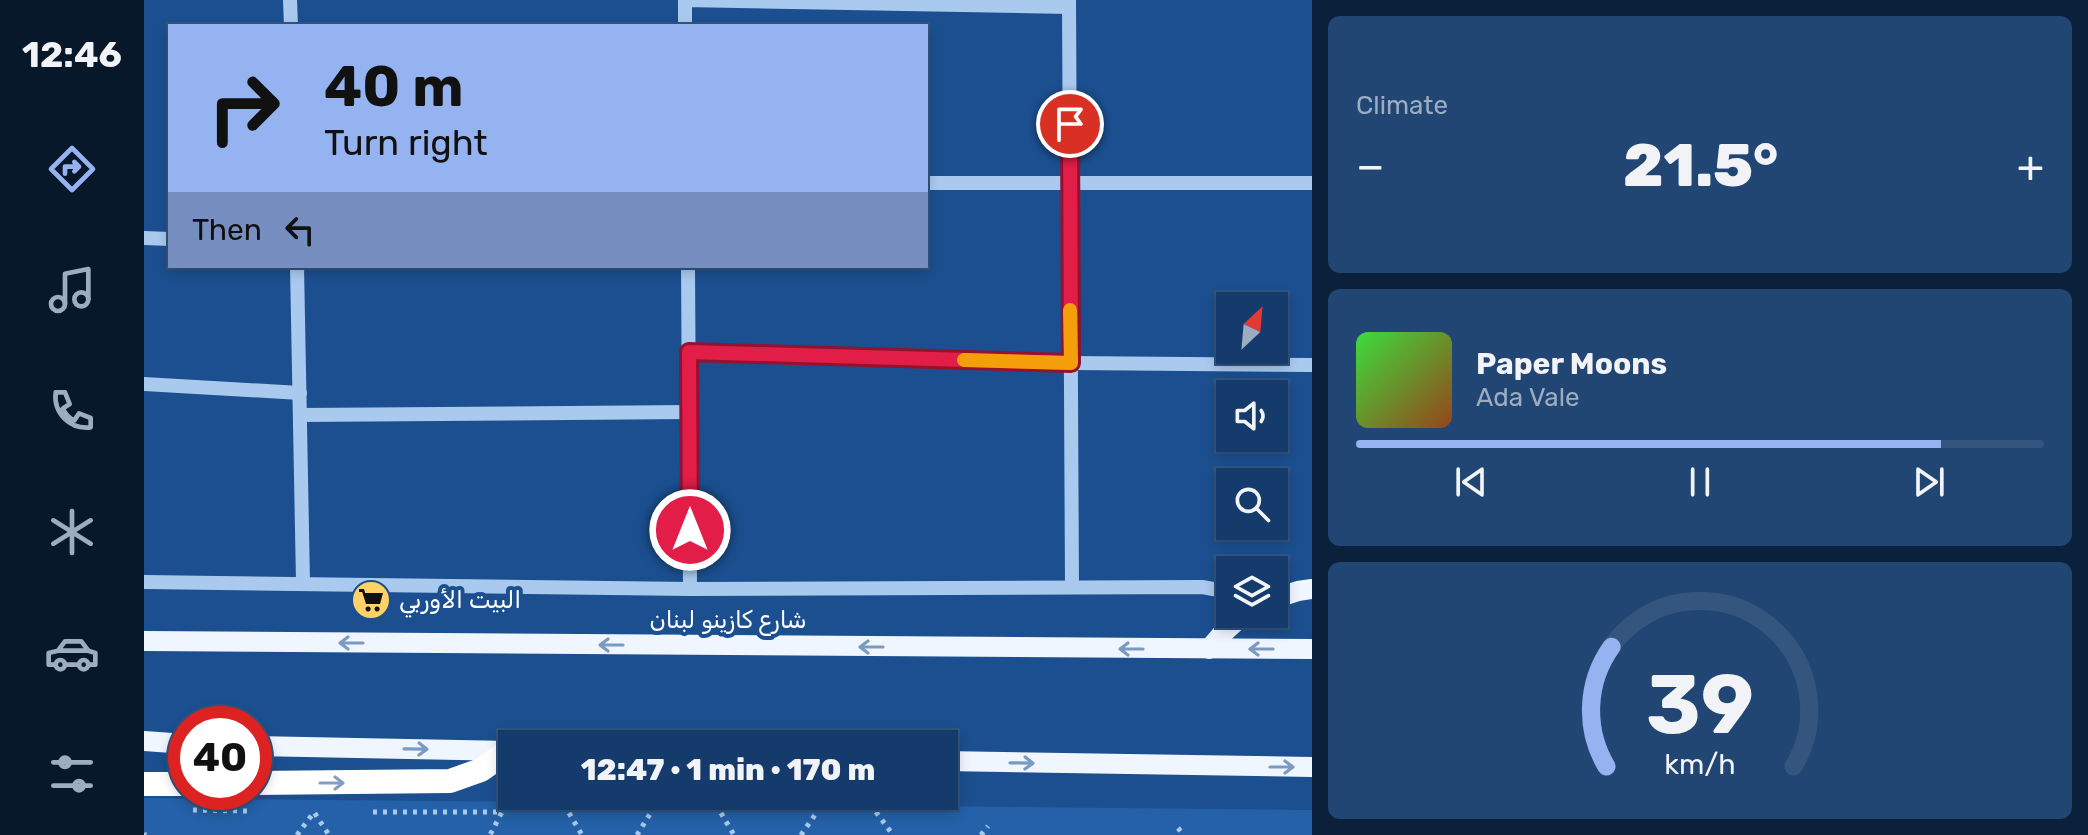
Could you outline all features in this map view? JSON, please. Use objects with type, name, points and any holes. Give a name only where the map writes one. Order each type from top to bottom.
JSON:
[{"type":"highway","points":[[272,783],[450,781],[481,770],[498,759]]},
{"type":"main road","points":[[1288,594],[1312,589]]},
{"type":"main road","points":[[1209,649],[1229,628]]},
{"type":"main road","name":"شارع كازينو لبنان","points":[[144,641],[1312,649]]},
{"type":"main road","points":[[144,741],[168,743]]},
{"type":"main road","points":[[272,746],[498,751]]},
{"type":"main road","points":[[958,761],[1312,767]]},
{"type":"street","points":[[290,0],[291,24]]},
{"type":"street","points":[[685,24],[685,0],[1069,4],[1072,587]]},
{"type":"street","points":[[928,183],[1312,183]]},
{"type":"street","points":[[144,238],[168,239]]},
{"type":"street","points":[[297,268],[303,582]]},
{"type":"street","points":[[688,268],[690,589]]},
{"type":"street","points":[[689,352],[1071,363],[1312,365]]},
{"type":"street","points":[[144,384],[300,393]]},
{"type":"street","points":[[300,415],[690,412]]},
{"type":"street","points":[[144,582],[690,589],[1202,587],[1216,590]]},
{"type":"path","points":[[297,835],[314,812],[329,835]]},
{"type":"path","points":[[490,835],[502,812]]},
{"type":"path","points":[[801,835],[817,812]]},
{"type":"path","points":[[876,812],[893,835]]},
{"type":"path","points":[[569,813],[582,835]]},
{"type":"path","points":[[721,813],[734,835]]},
{"type":"path","points":[[637,835],[650,814]]},
{"type":"path","points":[[981,835],[988,826]]},
{"type":"path","points":[[1178,828],[1184,835]]},
{"type":"shaded area","points":[[144,798],[168,798],[168,810],[272,810],[272,799],[498,802],[498,810],[958,810],[958,806],[1312,810],[1312,835],[144,835]]},
{"type":"slow traffic","points":[[964,360],[1071,363],[1070,310]]},
{"type":"place","name":"البيت الأوربي","points":[[371,600]]},
{"type":"route","points":[[690,530],[689,352],[1071,363],[1070,124]]}]
